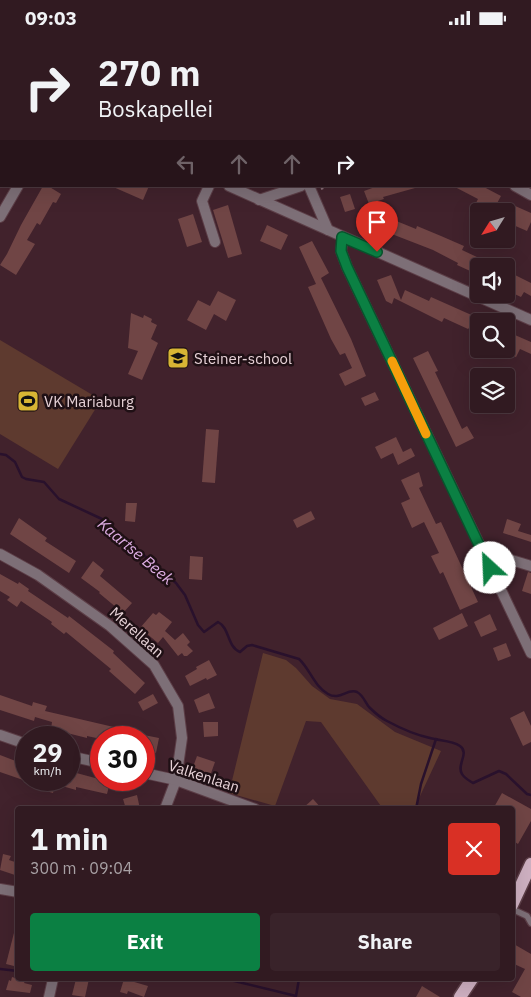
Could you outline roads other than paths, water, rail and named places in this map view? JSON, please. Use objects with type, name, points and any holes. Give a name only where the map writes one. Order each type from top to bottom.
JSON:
[{"type":"main road","points":[[515,899],[531,864]]},
{"type":"main road","points":[[460,997],[471,981]]},
{"type":"street","points":[[0,217],[17,187]]},
{"type":"street","points":[[209,187],[202,201],[215,243]]},
{"type":"street","points":[[231,187],[531,320]]},
{"type":"street","points":[[259,200],[298,187]]},
{"type":"street","points":[[309,187],[328,230]]},
{"type":"street","points":[[517,187],[531,195]]},
{"type":"street","points":[[342,237],[341,251],[347,267],[531,653]]},
{"type":"street","points":[[482,551],[531,567]]},
{"type":"street","name":"Merellaan","points":[[0,554],[38,575],[110,626],[154,665],[178,706],[182,738],[176,780],[166,806]]},
{"type":"street","points":[[0,735],[15,740]]},
{"type":"street","name":"Valkenlaan","points":[[155,775],[176,780],[246,806]]},
{"type":"street","points":[[0,889],[15,892]]},
{"type":"street","points":[[49,997],[53,981]]},
{"type":"lane","points":[[515,910],[527,916],[531,923]]},
{"type":"lane","points":[[527,916],[531,910]]},
{"type":"waterway","name":"Kaartse Beek","points":[[0,454],[6,455],[15,462],[22,477],[44,482],[59,499],[102,519],[176,583],[185,595],[198,625],[204,632],[218,622],[225,629],[233,646],[240,652],[247,646],[252,645],[299,659],[319,687],[328,694],[336,696],[353,691],[357,692],[371,709],[387,721],[419,735],[460,746],[464,752],[461,767],[462,774],[473,783],[499,771],[506,774],[527,794],[531,795]]},
{"type":"waterway","points":[[417,806],[421,784],[436,739]]},
{"type":"waterway","points":[[0,969],[15,971]]},
{"type":"waterway","points":[[234,981],[296,996],[299,981]]},
{"type":"place","name":"Steiner-school","points":[[178,358]]},
{"type":"place","name":"VK Mariaburg","points":[[28,401]]}]
